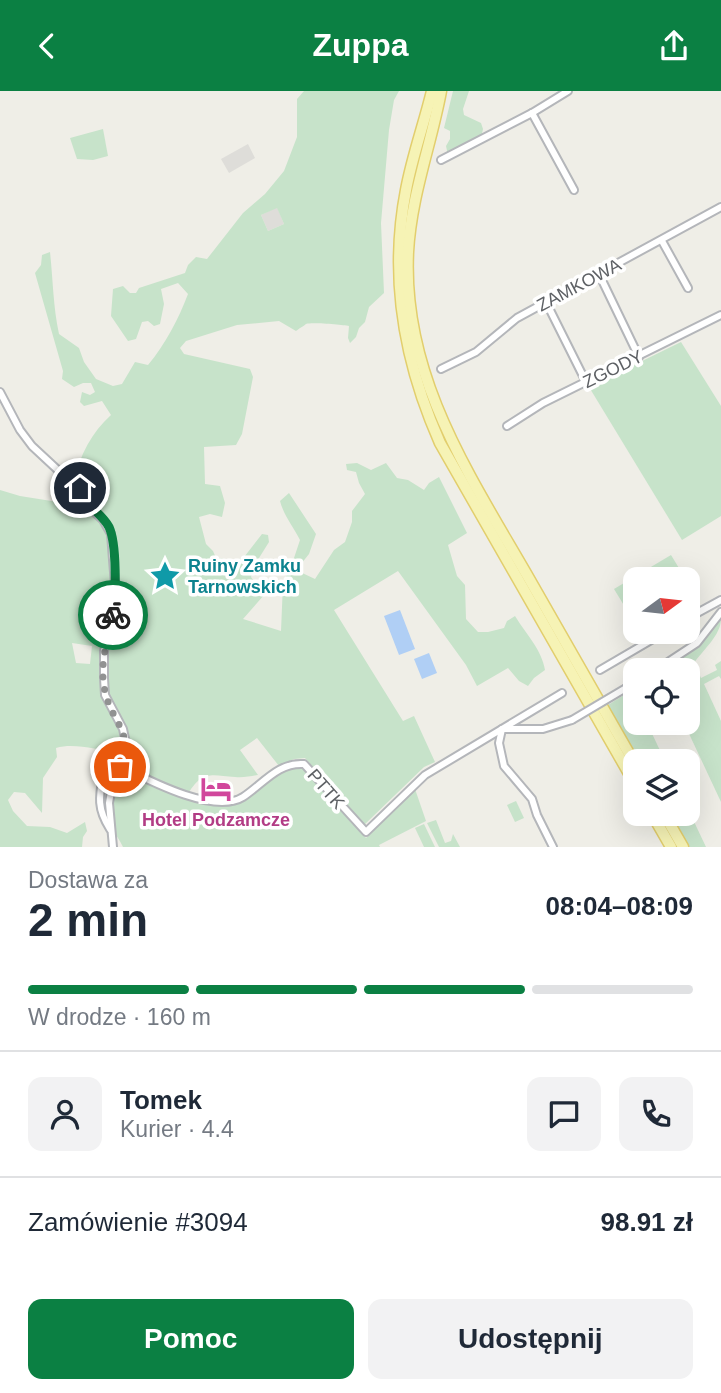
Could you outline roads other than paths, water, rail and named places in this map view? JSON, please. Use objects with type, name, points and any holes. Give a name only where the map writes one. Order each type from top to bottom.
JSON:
[{"type":"main road","points":[[432,91],[406,188],[398,256],[398,290],[403,329],[416,384],[440,443],[623,763]]},
{"type":"main road","points":[[441,91],[415,196],[408,253],[410,307],[425,377],[450,439],[470,476],[626,749]]},
{"type":"main road","points":[[659,826],[671,847]]},
{"type":"main road","points":[[671,826],[683,847]]},
{"type":"street","points":[[441,160],[568,91]]},
{"type":"street","points":[[531,113],[574,190]]},
{"type":"street","name":"ZAMKOWA","points":[[441,369],[476,352],[517,318],[721,207]]},
{"type":"street","points":[[662,241],[688,288]]},
{"type":"street","points":[[599,274],[639,357]]},
{"type":"street","points":[[546,302],[586,382]]},
{"type":"street","name":"ZGODY","points":[[507,426],[543,403],[721,315]]},
{"type":"street","points":[[0,392],[20,430],[32,446],[61,473],[74,479],[88,506],[109,528],[116,599],[104,650],[105,695],[125,736],[125,750],[108,803],[113,847]]},
{"type":"street","points":[[700,611],[721,600]]},
{"type":"street","points":[[674,658],[697,643],[721,612]]},
{"type":"street","points":[[600,670],[645,644]]},
{"type":"street","points":[[502,729],[543,729],[572,720],[623,690]]},
{"type":"street","points":[[553,847],[532,799],[504,766],[499,743],[502,729],[562,694]]},
{"type":"street","name":"PTTK","points":[[120,766],[161,786],[224,803],[243,797],[280,769],[304,764],[366,832],[425,775],[502,729]]},
{"type":"street","name":"PTTK","points":[[272,764],[280,769]]},
{"type":"street","points":[[103,774],[99,794],[101,815],[111,831]]},
{"type":"water","points":[[400,610],[415,649],[399,655],[384,616]]},
{"type":"water","points":[[429,653],[437,673],[422,679],[414,659]]},
{"type":"place","name":"Ruiny Zamku Tarnowskich","points":[[165,576]]},
{"type":"place","name":"Hotel Podzamcze","points":[[216,789]]}]
